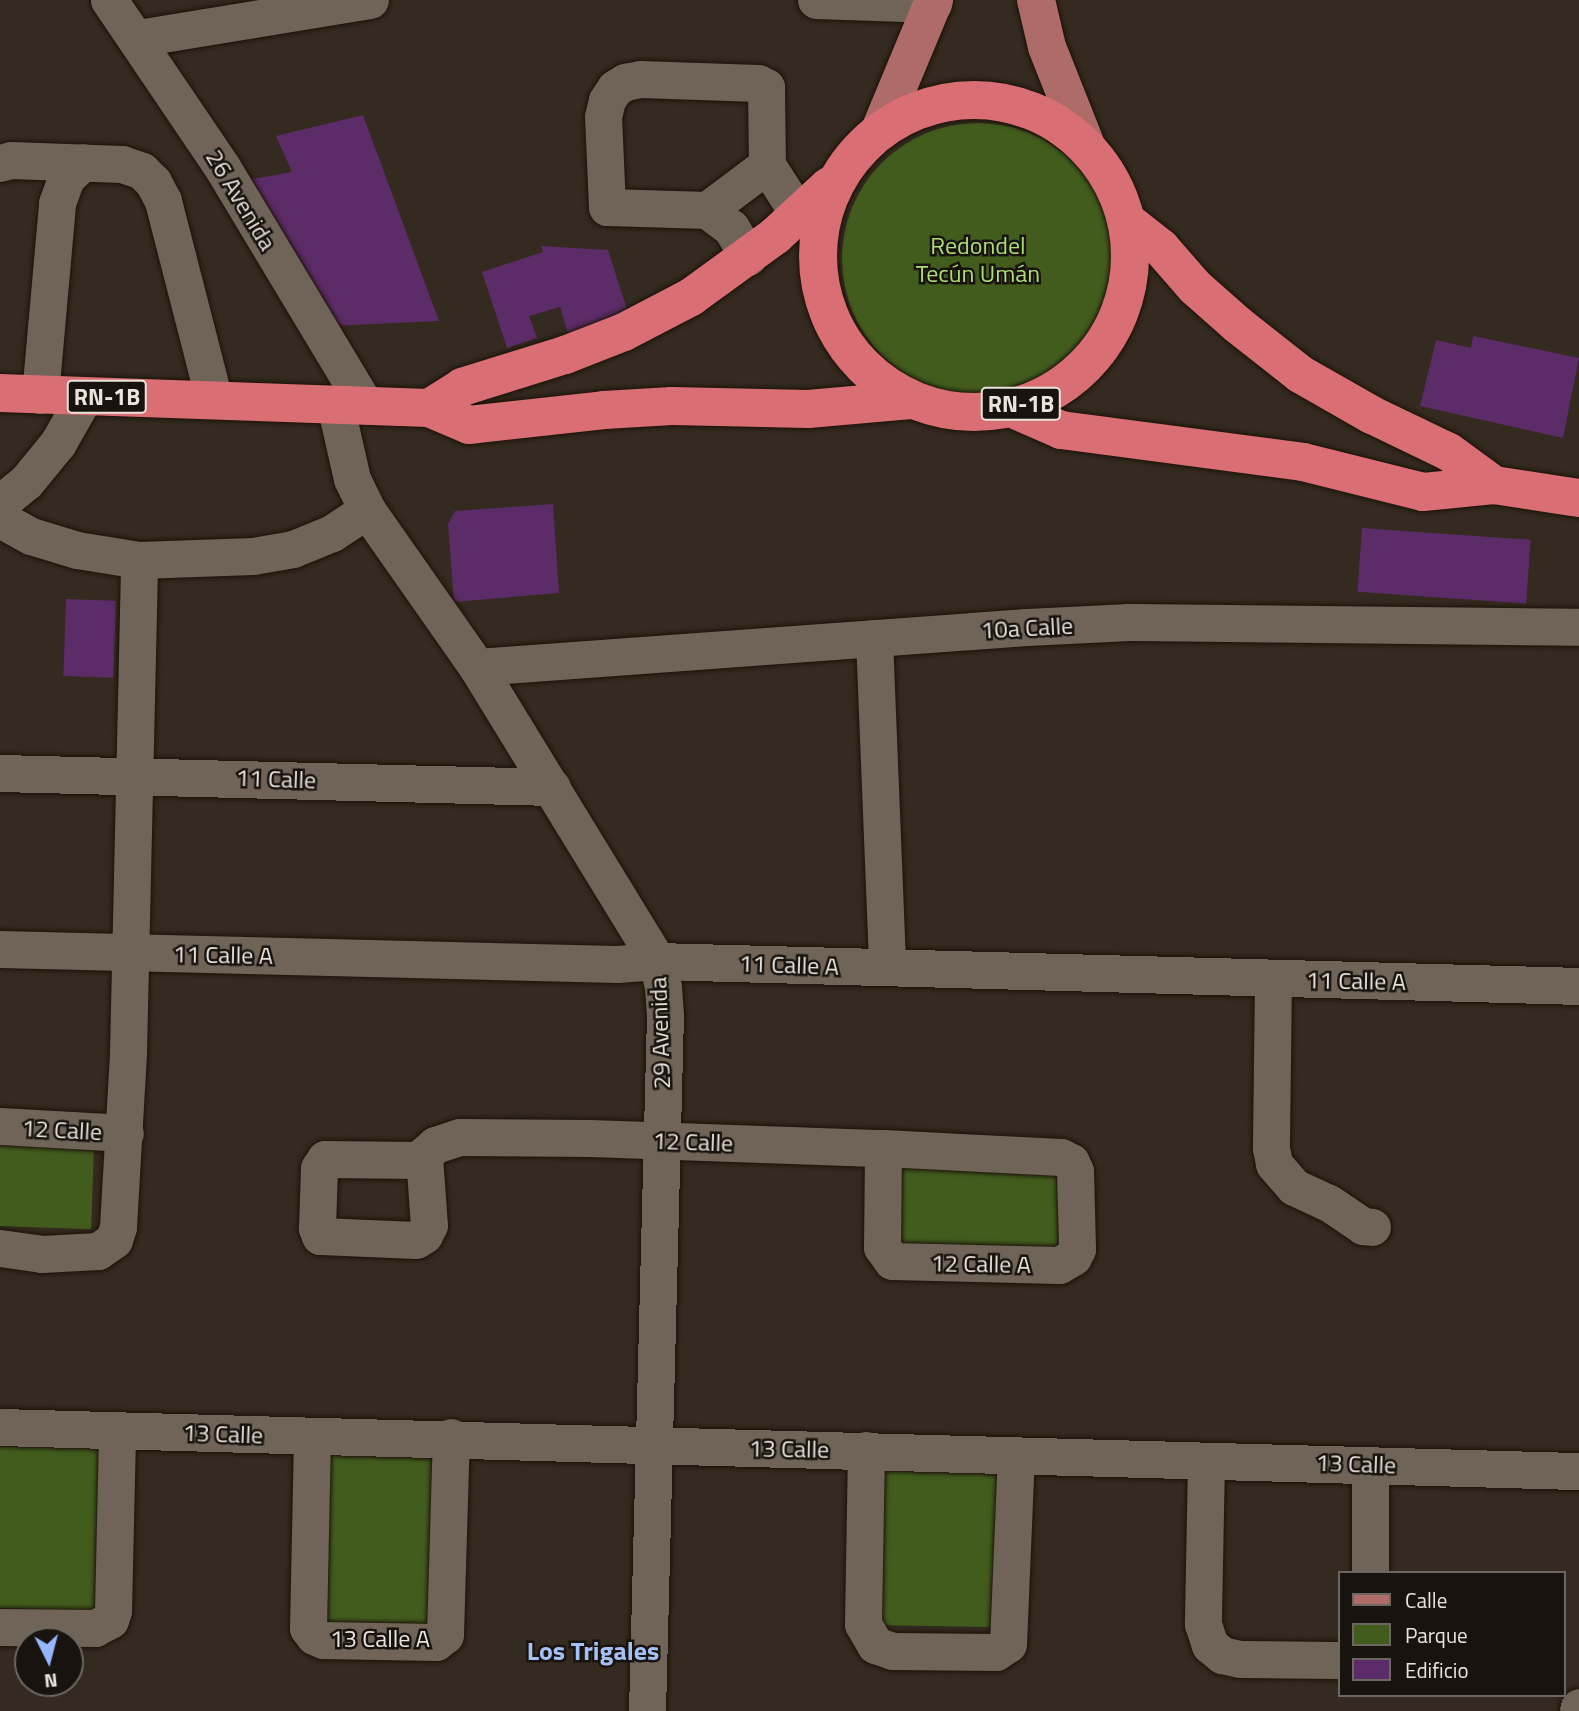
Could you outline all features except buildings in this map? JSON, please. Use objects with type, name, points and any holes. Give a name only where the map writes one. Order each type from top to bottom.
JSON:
[{"type":"highway","name":"RN-1B","points":[[0,393],[429,408],[469,425],[671,406],[808,409],[911,400],[963,412],[1011,408],[1056,390],[1093,358],[1119,317],[1131,270],[1128,222],[1107,173],[1087,148],[1060,125],[1027,108],[976,99],[926,107],[880,130],[856,152],[837,178],[799,215],[748,257],[691,297],[624,332],[565,355],[462,387],[429,408]]},
{"type":"highway","name":"RN-1B","points":[[837,178],[819,228],[818,267],[818,280],[834,330],[867,372],[911,400]]},
{"type":"highway","name":"RN-1B","points":[[1128,222],[1161,248],[1195,287],[1230,318],[1300,374],[1372,415],[1449,452],[1494,485]]},
{"type":"highway","name":"RN-1B","points":[[1011,408],[1061,430],[1303,462],[1423,492],[1494,485],[1579,498]]},
{"type":"main road","points":[[1036,0],[1047,47],[1087,148]]},
{"type":"main road","points":[[880,130],[934,2]]},
{"type":"street","name":"26 Avenida","points":[[110,0],[222,167],[350,404]]},
{"type":"street","points":[[138,38],[370,0]]},
{"type":"street","points":[[816,0],[934,2]]},
{"type":"street","points":[[772,172],[715,214],[607,207],[603,117],[607,100],[615,88],[625,82],[640,79],[758,83],[766,87],[772,172],[799,215]]},
{"type":"street","points":[[0,163],[11,160],[122,164],[142,171],[153,182],[163,201],[214,400]]},
{"type":"street","points":[[40,395],[57,203],[66,178],[83,162]]},
{"type":"street","points":[[715,214],[748,257]]},
{"type":"street","points":[[0,503],[26,482],[58,443],[84,397]]},
{"type":"street","name":"29 Avenida","points":[[350,404],[352,479],[367,510],[477,667],[657,961],[665,1015],[648,1711]]},
{"type":"street","points":[[0,519],[31,536],[77,551],[139,560],[253,555],[293,549],[332,533],[367,510]]},
{"type":"street","points":[[0,1248],[47,1254],[98,1251],[110,1245],[118,1227],[125,1133],[139,560]]},
{"type":"street","name":"10a Calle","points":[[477,667],[1129,622],[1579,626]]},
{"type":"street","points":[[874,638],[887,967]]},
{"type":"street","name":"11 Calle","points":[[0,773],[552,787]]},
{"type":"street","name":"11 Calle A","points":[[0,949],[617,964],[657,961],[1579,986]]},
{"type":"street","points":[[1273,978],[1270,1148],[1274,1164],[1282,1177],[1294,1187],[1329,1203],[1355,1222],[1371,1227]]},
{"type":"street","name":"12 Calle","points":[[0,1126],[125,1133]]},
{"type":"street","name":"12 Calle","points":[[424,1156],[429,1225],[424,1235],[416,1240],[320,1236],[317,1228],[319,1168],[322,1161],[329,1158],[416,1160],[435,1145],[460,1137],[883,1148],[1052,1155],[1071,1162],[1075,1171],[1076,1197],[1077,1249],[1073,1257]]},
{"type":"street","name":"12 Calle A","points":[[883,1148],[881,1247],[888,1258],[896,1263],[1059,1265],[1073,1257]]},
{"type":"street","name":"13 Calle","points":[[0,1427],[312,1437],[451,1437],[655,1446],[1579,1471]]},
{"type":"street","points":[[0,1627],[94,1628],[106,1624],[113,1611],[117,1431]]},
{"type":"street","name":"13 Calle A","points":[[312,1437],[306,1617],[314,1636],[323,1640],[436,1642],[445,1635],[451,1437]]},
{"type":"street","points":[[866,1450],[863,1616],[875,1645],[892,1651],[996,1652],[1004,1648],[1010,1640],[1016,1455]]},
{"type":"street","points":[[1206,1461],[1203,1623],[1206,1638],[1215,1650],[1240,1660],[1338,1660]]},
{"type":"street","points":[[1370,1465],[1370,1571]]},
{"type":"green space","name":"Redondel Tecún Umán","points":[[965,123],[991,123],[1018,128],[1042,139],[1065,154],[1083,172],[1109,219],[1114,259],[1112,286],[1104,311],[1083,346],[1065,364],[1018,390],[991,395],[965,395],[938,390],[914,379],[891,364],[873,346],[847,299],[842,272],[842,246],[847,219],[858,195],[873,172],[891,154],[938,128]]},
{"type":"green space","points":[[0,1145],[94,1148],[91,1229],[0,1226]]},
{"type":"green space","points":[[893,1162],[1059,1165],[1057,1255],[891,1252]]},
{"type":"green space","points":[[0,1440],[107,1444],[101,1612],[0,1608]]},
{"type":"green space","points":[[325,1453],[443,1457],[437,1636],[319,1632]]},
{"type":"green space","points":[[874,1468],[1006,1470],[1003,1627],[871,1625]]},
{"type":"district","name":"Los Trigales","points":[[593,1651]]}]
